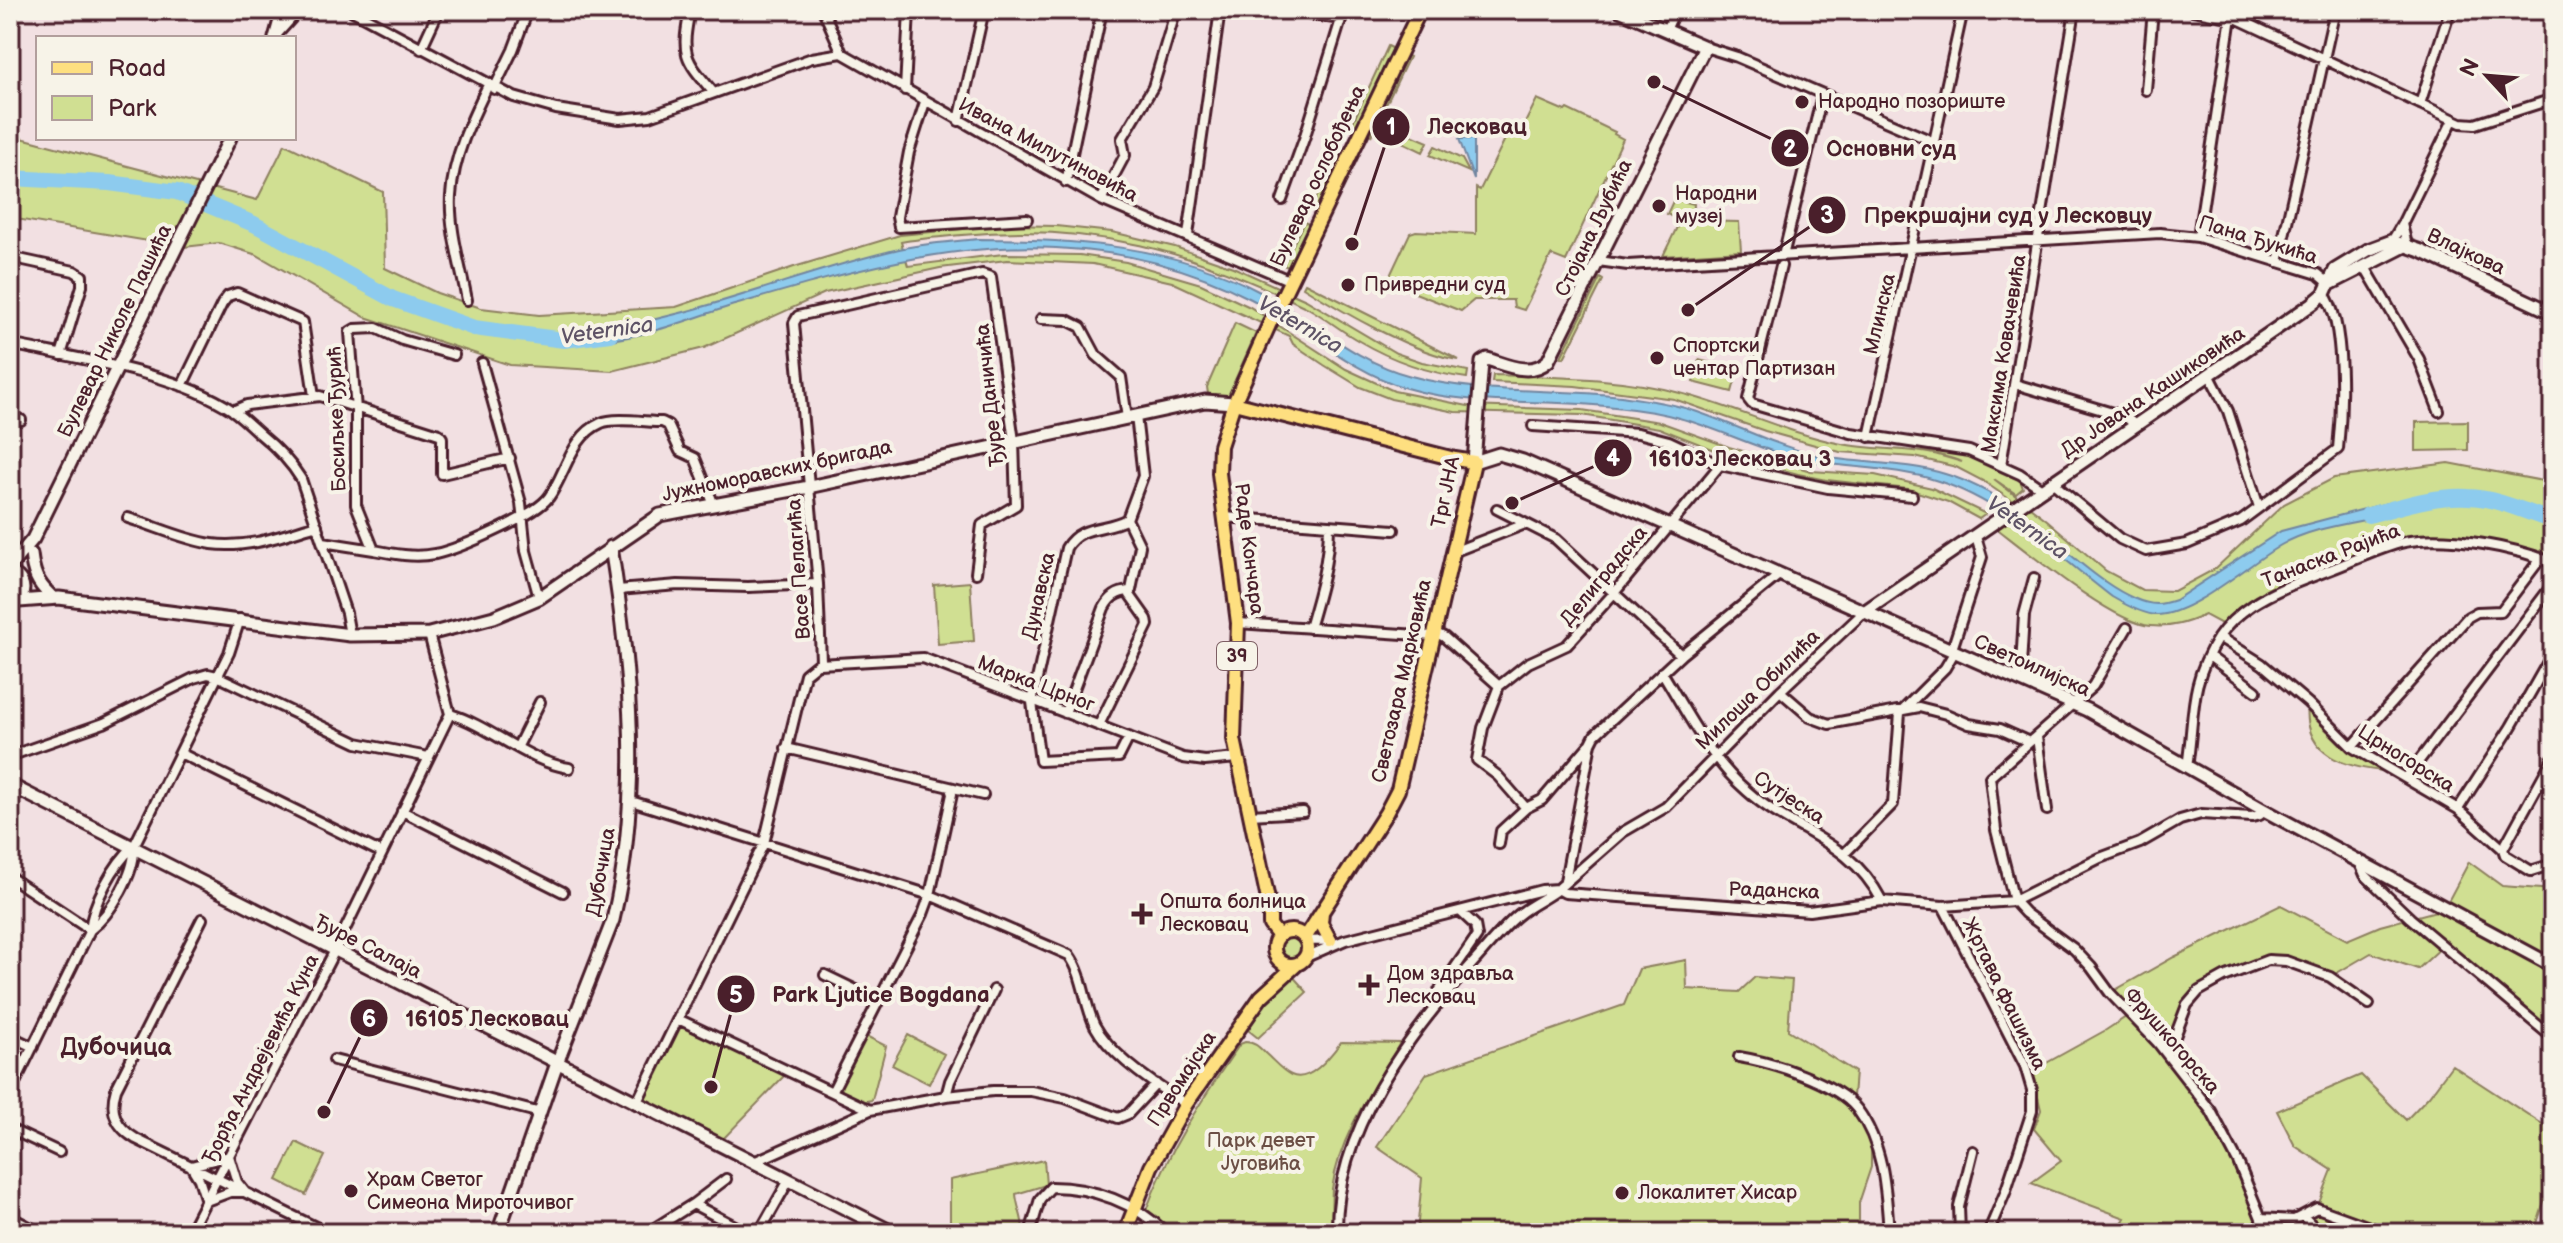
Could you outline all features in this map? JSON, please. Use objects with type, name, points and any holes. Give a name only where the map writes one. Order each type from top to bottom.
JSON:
[{"type":"main road","name":"Булевар ослобођења","points":[[1234,403],[1420,10]]},
{"type":"main road","name":"Јужноморавских бригада","points":[[1234,403],[1474,462]]},
{"type":"main road","name":"Раде Кончара","points":[[1234,403],[1220,446],[1219,473],[1238,623],[1234,739],[1270,909],[1270,925],[1278,935]]},
{"type":"main road","name":"Трг ЈНА","points":[[1453,552],[1474,462]]},
{"type":"main road","name":"Светозара Марковића","points":[[1306,939],[1398,790],[1453,552]]},
{"type":"main road","points":[[1323,909],[1321,923],[1330,940]]},
{"type":"main road","points":[[1292,930],[1306,939],[1301,961],[1287,965],[1278,959],[1274,948],[1278,935],[1292,930]]},
{"type":"main road","points":[[1261,997],[1278,959]]},
{"type":"main road","name":"Првомајска","points":[[1125,1233],[1151,1167],[1186,1104],[1261,997],[1301,961]]},
{"type":"street","points":[[276,34],[283,10]]},
{"type":"street","points":[[276,34],[297,10]]},
{"type":"street","points":[[351,10],[491,87],[537,105],[620,119],[650,116],[812,58],[842,53],[823,10]]},
{"type":"street","points":[[421,49],[439,10]]},
{"type":"street","points":[[467,300],[451,197],[460,150],[513,50],[528,10]]},
{"type":"street","points":[[690,10],[684,45],[686,57],[713,92]]},
{"type":"street","points":[[905,90],[909,10]]},
{"type":"street","points":[[959,121],[984,10]]},
{"type":"street","points":[[1066,182],[1102,10]]},
{"type":"street","points":[[1101,200],[1125,155],[1122,139],[1157,77],[1176,10]]},
{"type":"street","points":[[1188,235],[1220,10]]},
{"type":"street","points":[[1281,10],[1342,15],[1282,200]]},
{"type":"street","points":[[1619,10],[1934,142]]},
{"type":"street","points":[[1666,30],[1675,10]]},
{"type":"street","name":"Млинска","points":[[1869,437],[1963,10]]},
{"type":"street","name":"Максима Ковачевића","points":[[2001,465],[2075,10]]},
{"type":"street","points":[[2146,90],[2153,10]]},
{"type":"street","points":[[2192,10],[2232,13],[2467,125],[2553,99]]},
{"type":"street","points":[[2278,262],[2335,10]]},
{"type":"street","points":[[2420,104],[2450,10]]},
{"type":"street","points":[[2198,237],[2232,13]]},
{"type":"street","name":"Стојана Љубића","points":[[1482,368],[1487,359],[1525,369],[1543,365],[1558,345],[1705,47]]},
{"type":"street","name":"Ивана Милутиновића","points":[[842,53],[1066,182],[1101,200],[1188,235],[1288,285]]},
{"type":"street","points":[[1783,256],[1822,96]]},
{"type":"street","points":[[925,102],[909,152],[897,217],[899,227],[1027,219]]},
{"type":"street","points":[[1781,266],[1748,399],[1752,404],[1869,437],[1969,451],[2047,485],[2131,547],[2146,551],[2187,544],[2241,521],[2338,449],[2340,350],[2327,289],[2335,270],[2368,250],[2392,241],[2453,120]]},
{"type":"street","name":"Булевар Николе Пашића","points":[[10,566],[33,539],[229,140]]},
{"type":"street","points":[[2327,289],[2407,245],[2402,224]]},
{"type":"street","name":"Пана Ђукића","points":[[1598,261],[1628,265],[2160,233],[2198,237],[2321,276],[2327,289]]},
{"type":"street","name":"Влајкова","points":[[2392,241],[2407,245],[2553,313]]},
{"type":"street","points":[[10,257],[74,271],[82,276],[82,286],[61,355]]},
{"type":"street","points":[[2365,267],[2419,359],[2439,411]]},
{"type":"street","name":"Ђуре Даничића","points":[[912,291],[982,274],[991,277],[1014,441],[1016,505],[982,525],[976,573]]},
{"type":"street","name":"Др Јована Кашиковића","points":[[1991,524],[2327,289]]},
{"type":"street","name":"Васе Пелагића","points":[[636,1104],[764,843],[805,674],[819,664],[822,655],[794,323],[803,314],[912,291]]},
{"type":"street","points":[[182,386],[222,304],[228,296],[237,293],[303,322],[314,396]]},
{"type":"street","points":[[1041,319],[1067,320],[1081,327],[1096,355],[1121,377],[1143,476],[1127,519],[1140,546],[1129,591],[1148,625],[1099,725]]},
{"type":"street","name":"Босиљке Ђурић","points":[[374,550],[356,505],[356,410],[350,332],[376,328],[402,340],[454,355]]},
{"type":"street","points":[[10,344],[116,367],[182,386],[233,411],[272,444],[294,468],[323,542],[350,635]]},
{"type":"street","points":[[482,363],[510,458],[526,551],[539,598]]},
{"type":"street","name":"Трг ЈНА","points":[[1474,462],[1482,368]]},
{"type":"street","points":[[2209,374],[2228,411],[2259,507]]},
{"type":"street","points":[[2015,384],[2126,417],[2135,425]]},
{"type":"street","points":[[233,411],[247,405],[314,396],[441,436],[442,474],[510,458]]},
{"type":"street","name":"Јужноморавских бригада","points":[[14,603],[55,597],[350,635],[429,634],[494,617],[539,598],[660,515],[809,487],[1205,401],[1234,403]]},
{"type":"street","points":[[10,418],[21,420]]},
{"type":"street","points":[[323,542],[410,556],[435,554],[522,517],[547,499],[577,443],[604,421],[662,422],[668,425],[680,451],[695,458],[714,505]]},
{"type":"street","points":[[1533,426],[1623,430],[1655,436],[1720,465],[1828,488],[1912,496]]},
{"type":"street","name":"Светоилијска","points":[[1474,462],[1491,455],[1506,455],[2074,704],[2553,966]]},
{"type":"street","name":"Делиградска","points":[[1499,686],[1528,663],[1567,645],[1720,465]]},
{"type":"street","points":[[1497,509],[1556,539],[1681,655]]},
{"type":"street","points":[[1224,517],[1394,530]]},
{"type":"street","points":[[128,518],[204,542],[229,545],[260,542],[317,525]]},
{"type":"street","name":"Дунавска","points":[[1127,519],[1081,533],[1066,548],[1032,702],[1040,761],[1119,757],[1129,737]]},
{"type":"street","name":"Трг ЈНА","points":[[1453,552],[1525,524]]},
{"type":"street","name":"Милоша Обилића","points":[[1558,889],[1623,832],[1666,807],[1780,691],[1864,612],[1991,524]]},
{"type":"street","points":[[1309,628],[1322,585],[1329,547],[1329,525]]},
{"type":"street","points":[[1845,853],[1893,804],[1898,723],[1903,709],[1945,668],[1953,650],[1965,603],[1982,557],[1976,537]]},
{"type":"street","name":"Булевар Николе Пашића","points":[[14,603],[23,593],[18,578],[31,554],[33,539]]},
{"type":"street","name":"Танаска Рајића","points":[[2187,767],[2194,695],[2209,656],[2219,637],[2252,605],[2283,589],[2409,541],[2441,540],[2474,544],[2553,563]]},
{"type":"street","name":"Дубочица","points":[[498,1233],[557,1063],[613,920],[631,801],[632,738],[611,547]]},
{"type":"street","points":[[31,554],[37,580],[55,597]]},
{"type":"street","points":[[2352,747],[2459,626],[2472,614],[2501,611],[2541,558]]},
{"type":"street","points":[[1499,844],[1501,831],[1526,808],[1542,800],[1604,725],[1681,655],[1779,575]]},
{"type":"street","name":"Јужноморавских бригада","points":[[18,578],[55,597]]},
{"type":"street","points":[[2017,678],[2021,666],[2024,615],[2034,578]]},
{"type":"street","points":[[618,590],[678,585],[748,587],[818,584]]},
{"type":"street","points":[[2406,778],[2553,584]]},
{"type":"street","points":[[1065,713],[1104,608],[1112,597],[1129,591]]},
{"type":"street","points":[[10,1093],[90,930],[92,915],[119,861],[134,846],[234,643],[240,619]]},
{"type":"street","points":[[1238,623],[1444,637],[1499,686],[1483,728],[1477,760],[1498,776],[1526,808]]},
{"type":"street","points":[[2014,901],[1996,830],[1988,781],[1992,773],[2074,704],[2100,676],[2127,628]]},
{"type":"street","points":[[429,634],[450,714],[554,764],[569,768]]},
{"type":"street","name":"Црногорска","points":[[2219,637],[2262,664],[2308,703],[2352,747],[2458,809],[2503,849],[2505,855],[2531,871],[2553,864]]},
{"type":"street","points":[[2458,809],[2511,727],[2553,653]]},
{"type":"street","points":[[2209,656],[2256,691]]},
{"type":"street","name":"Марка Црног","points":[[819,664],[923,658],[1032,702],[1195,761],[1237,758]]},
{"type":"street","name":"Сутјеска","points":[[1662,672],[1714,756],[1758,801],[1845,853],[1882,901]]},
{"type":"street","points":[[10,756],[104,723],[201,675],[217,676],[357,743],[428,757]]},
{"type":"street","points":[[1780,691],[1810,717],[1829,724],[1919,707],[1969,724],[2000,729],[2033,740]]},
{"type":"street","points":[[518,746],[540,702]]},
{"type":"street","name":"Ђорђа Андрејевића Куна","points":[[189,1233],[335,950],[450,714]]},
{"type":"street","points":[[2033,740],[2047,810]]},
{"type":"street","points":[[1565,881],[1591,743]]},
{"type":"street","points":[[786,748],[983,795]]},
{"type":"street","points":[[180,753],[382,853]]},
{"type":"street","points":[[2503,849],[2553,758]]},
{"type":"street","name":"Ђуре Салаја","points":[[10,785],[894,1233]]},
{"type":"street","points":[[832,1092],[930,895],[952,794],[950,788]]},
{"type":"street","points":[[631,801],[930,895],[1069,955],[1101,1034],[1114,1050],[1186,1104]]},
{"type":"street","name":"Раданска","points":[[1345,940],[1542,890],[1558,889],[1565,893],[1798,910],[1882,901],[1943,906],[2014,901],[2100,858],[2140,843],[2180,820],[2201,814],[2252,817],[2264,810]]},
{"type":"street","points":[[402,811],[563,892]]},
{"type":"street","points":[[1250,815],[1303,812]]},
{"type":"street","points":[[90,930],[102,921],[113,904],[132,867],[134,846]]},
{"type":"street","points":[[2358,861],[2365,875],[2410,918],[2553,1038]]},
{"type":"street","points":[[10,877],[90,930]]},
{"type":"street","points":[[1337,1233],[1344,1177],[1367,1114],[1389,1073],[1434,1007],[1521,913],[1558,889]]},
{"type":"street","name":"Фрушкогорска","points":[[2014,901],[2025,913],[2074,949],[2110,993],[2158,1043],[2211,1111],[2238,1162],[2261,1218],[2262,1233]]},
{"type":"street","name":"Жртава фашизма","points":[[1943,906],[2025,1066],[2032,1090],[2032,1111],[2005,1193],[1988,1233]]},
{"type":"street","points":[[1434,1007],[1439,991],[1477,936],[1475,925],[1461,912]]},
{"type":"street","points":[[202,919],[116,1089],[112,1105],[117,1122],[126,1133],[328,1233]]},
{"type":"street","points":[[1306,939],[1345,940]]},
{"type":"street","points":[[1301,961],[1345,940]]},
{"type":"street","points":[[2158,1043],[2174,1039],[2187,1005],[2199,991],[2224,977],[2268,960],[2296,963],[2330,977],[2369,1004]]},
{"type":"street","points":[[825,975],[879,1001]]},
{"type":"street","points":[[946,1096],[950,1081],[994,990]]},
{"type":"street","points":[[678,1019],[870,1110]]},
{"type":"street","points":[[10,1036],[33,1047]]},
{"type":"street","points":[[1739,1057],[1777,1064],[1848,1100],[1857,1109],[1874,1140],[1882,1164],[1889,1233]]},
{"type":"street","points":[[334,1060],[541,1113]]},
{"type":"street","points":[[754,1162],[870,1110],[946,1096],[1031,1091],[1065,1098],[1118,1118],[1128,1114],[1156,1084]]},
{"type":"street","points":[[10,1129],[59,1152]]},
{"type":"street","points":[[1960,1233],[1959,1207],[1973,1151]]},
{"type":"street","points":[[191,1166],[229,1156],[237,1182],[245,1192]]},
{"type":"street","points":[[191,1166],[206,1201],[230,1192],[245,1192]]},
{"type":"street","points":[[647,1233],[726,1179]]},
{"type":"street","points":[[759,1233],[789,1180]]},
{"type":"street","points":[[1030,1233],[1040,1199],[1051,1187],[1066,1187],[1136,1208],[1166,1233]]},
{"type":"street","points":[[693,1204],[748,1233]]},
{"type":"street","points":[[2261,1218],[2294,1220],[2317,1208],[2386,1233]]},
{"type":"street","points":[[10,1217],[35,1232]]},
{"type":"street","points":[[2304,1217],[2320,1233]]},
{"type":"green space","points":[[1388,46],[1396,50],[1355,137],[1353,122]]},
{"type":"green space","points":[[1405,55],[1409,57],[1371,136],[1378,111]]},
{"type":"green space","points":[[1537,99],[1565,111],[1567,109],[1623,139],[1566,261],[1551,255],[1524,310],[1514,307],[1513,300],[1474,300],[1461,311],[1387,282],[1410,233],[1476,234],[1476,188],[1480,190],[1509,131],[1525,123]]},
{"type":"green space","points":[[1407,133],[1428,142],[1423,152],[1392,137]]},
{"type":"green space","points":[[10,135],[257,200],[285,144],[383,192],[385,268],[437,293],[481,308],[539,315],[676,307],[900,235],[1005,225],[1112,232],[1175,247],[1233,267],[1306,300],[1396,353],[1422,362],[1468,371],[1467,378],[1438,373],[1385,355],[1308,308],[1265,288],[1182,256],[1140,245],[1098,237],[1010,232],[901,242],[908,266],[1003,254],[1080,255],[1126,262],[1201,284],[1250,307],[1346,369],[1394,391],[1468,406],[1582,410],[1660,422],[1729,447],[1811,471],[1875,475],[1932,488],[1986,514],[1979,519],[1948,502],[1908,489],[1798,474],[1725,454],[1659,428],[1582,415],[1455,412],[1391,399],[1360,387],[1324,365],[1293,344],[1289,336],[1172,282],[1093,264],[1007,260],[940,268],[825,293],[704,348],[612,371],[510,365],[365,317],[257,255],[219,243],[184,247],[10,218]]},
{"type":"green space","points":[[1435,146],[1462,159],[1469,172],[1430,155]]},
{"type":"green space","points":[[1338,153],[1342,155],[1317,207],[1313,205]]},
{"type":"green space","points":[[1674,199],[1694,204],[1693,221],[1739,222],[1741,251],[1663,256],[1680,221],[1667,214]]},
{"type":"green space","points":[[1304,222],[1309,224],[1288,267],[1283,265]]},
{"type":"green space","points":[[1600,278],[1603,280],[1564,358],[1561,357]]},
{"type":"green space","points":[[1305,283],[1459,360],[1421,349],[1379,330],[1303,287]]},
{"type":"green space","points":[[1235,323],[1256,333],[1228,396],[1208,394],[1207,387]]},
{"type":"green space","points":[[1699,360],[1738,370],[1732,392],[1693,382]]},
{"type":"green space","points":[[1493,375],[1634,384],[1700,399],[1842,444],[1937,455],[1921,450],[1967,455],[2019,478],[2023,488],[2016,494],[1994,479],[2106,571],[2142,590],[2174,591],[2215,569],[2284,504],[2334,478],[2449,463],[2553,483],[2553,563],[2499,548],[2409,541],[2252,605],[2227,627],[2205,615],[2179,624],[2151,626],[2115,613],[2093,599],[1991,524],[2018,505],[1956,467],[1915,457],[1840,452],[1765,431],[1674,399],[1575,386],[1492,382]]},
{"type":"green space","points":[[2468,421],[2468,450],[2416,451],[2416,422]]},
{"type":"green space","points":[[970,582],[974,641],[938,644],[934,585]]},
{"type":"green space","points":[[2308,703],[2329,726],[2391,772],[2343,763],[2320,748],[2312,736],[2308,721]]},
{"type":"green space","points":[[2469,862],[2502,886],[2553,890],[2553,1038],[2444,945],[2418,969],[2371,953],[2330,977],[2278,959],[2199,991],[2187,1005],[2177,1035],[2159,1043],[2211,1111],[2261,1218],[2294,1220],[2317,1208],[2332,1170],[2295,1146],[2277,1111],[2361,1075],[2406,1120],[2452,1065],[2553,1131],[2553,1173],[2534,1233],[2262,1233],[2260,1218],[2231,1233],[2116,1233],[2125,1218],[2031,1183],[2061,1161],[2034,1129],[2041,1110],[2032,1071],[2129,1015],[2110,993],[2174,957],[2281,905],[2347,940],[2380,926],[2444,909]]},
{"type":"green space","points":[[1287,936],[1295,936],[1302,947],[1295,958],[1287,958],[1280,951],[1280,943]]},
{"type":"green space","points":[[1686,960],[1687,989],[1739,992],[1755,977],[1792,980],[1788,1030],[1855,1072],[1852,1109],[1871,1142],[1871,1167],[1859,1203],[1859,1233],[1417,1233],[1422,1178],[1377,1147],[1426,1074],[1624,1005],[1639,969]]},
{"type":"green space","points":[[1290,973],[1307,992],[1258,1038],[1248,1030],[1269,997]]},
{"type":"green space","points":[[680,1024],[785,1075],[722,1140],[643,1099]]},
{"type":"green space","points":[[908,1035],[944,1054],[929,1084],[892,1065]]},
{"type":"green space","points":[[866,1036],[886,1046],[872,1100],[861,1102],[843,1094],[841,1086]]},
{"type":"green space","name":"Парк девет Југовића","points":[[1341,1042],[1400,1043],[1358,1113],[1342,1150],[1332,1189],[1331,1233],[1166,1233],[1145,1213],[1164,1168],[1187,1126],[1240,1044],[1257,1045],[1284,1071],[1298,1077],[1313,1072]]},
{"type":"green space","points":[[296,1142],[325,1156],[306,1195],[277,1180]]},
{"type":"green space","points":[[1044,1160],[1046,1185],[1016,1194],[1023,1233],[950,1233],[950,1180]]},
{"type":"water","points":[[1459,139],[1474,139],[1474,180]]},
{"type":"water","points":[[978,239],[1086,243],[1193,264],[1260,292],[1371,361],[1411,376],[1463,386],[1621,396],[1661,402],[1806,453],[1915,467],[1945,474],[1981,488],[2014,508],[2102,580],[2140,601],[2157,604],[2175,600],[2281,531],[2387,503],[2388,515],[2293,539],[2188,606],[2152,615],[2112,597],[2008,516],[1962,490],[1938,481],[1798,458],[1692,422],[1647,411],[1589,404],[1458,398],[1406,388],[1365,371],[1270,310],[1205,278],[1131,257],[1081,250],[1014,247],[891,263],[771,294],[646,333],[590,343],[587,331],[667,316],[899,249]]},
{"type":"waterway","name":"Veternica","points":[[10,178],[109,183],[177,192],[254,224],[393,299],[474,328],[564,340],[610,334]]},
{"type":"waterway","name":"Veternica","points":[[2368,515],[2430,500],[2468,497],[2501,503],[2553,521]]},
{"type":"place","name":"Основни суд","points":[[1654,82]]},
{"type":"place","name":"Народно позориште","points":[[1802,102]]},
{"type":"place","name":"Народни музеј","points":[[1659,206]]},
{"type":"place","name":"Лесковац","points":[[1352,244]]},
{"type":"place","name":"Привредни суд","points":[[1348,285]]},
{"type":"place","name":"Прекршајни суд у Лесковцу","points":[[1688,310]]},
{"type":"place","name":"Спортски центар Партизан","points":[[1657,358]]},
{"type":"place","name":"16103 Лесковац 3","points":[[1512,503]]},
{"type":"place","name":"Општа болница Лесковац","points":[[1142,914]]},
{"type":"place","name":"Дом здравља Лесковац","points":[[1369,985]]},
{"type":"place","name":"Park Ljutice Bogdana","points":[[711,1087]]},
{"type":"place","name":"16105 Лесковац","points":[[324,1112]]},
{"type":"place","name":"Храм Светог Симеона Мироточивог","points":[[351,1191]]},
{"type":"place","name":"Локалитет Хисар","points":[[1622,1193]]},
{"type":"district","name":"Дубочица","points":[[116,1047]]}]
